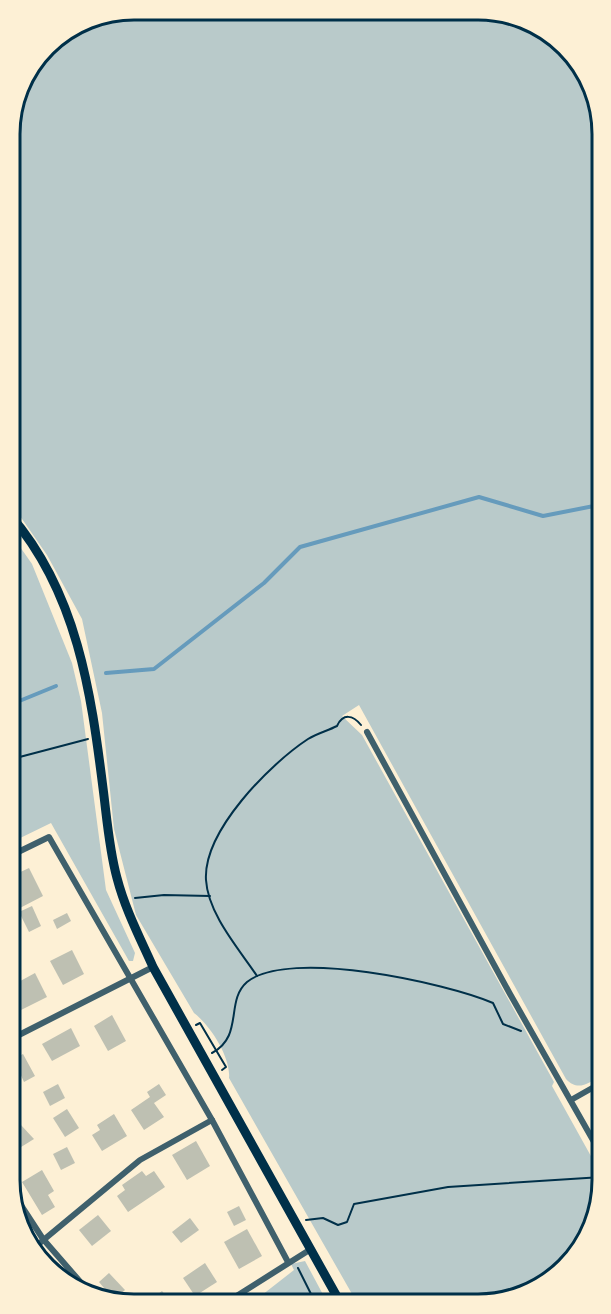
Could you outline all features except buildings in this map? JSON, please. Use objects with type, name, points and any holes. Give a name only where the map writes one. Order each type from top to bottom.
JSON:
[{"type":"main road","points":[[20,529],[40,558],[72,625],[89,689],[107,831],[124,900],[153,967],[336,1294]]},
{"type":"street","points":[[367,732],[532,1034],[591,1136]]},
{"type":"street","points":[[20,851],[49,837],[212,1120],[288,1262]]},
{"type":"street","points":[[20,1034],[153,967]]},
{"type":"street","points":[[571,1100],[591,1089]]},
{"type":"street","points":[[39,1243],[140,1160],[212,1120]]},
{"type":"street","points":[[23,1208],[43,1239],[79,1280]]},
{"type":"street","points":[[239,1294],[311,1250]]},
{"type":"path","points":[[257,976],[215,911],[210,896],[206,880],[214,843],[229,817],[288,754],[324,730],[337,726],[342,717],[356,719],[367,732]]},
{"type":"path","points":[[20,757],[96,736]]},
{"type":"path","points":[[124,900],[164,895],[210,896]]},
{"type":"path","points":[[204,1057],[224,1044],[233,1028],[242,989],[257,976],[304,967],[327,968],[416,981],[474,995],[493,1003],[503,1024],[532,1034]]},
{"type":"path","points":[[296,1222],[323,1218],[338,1225],[347,1222],[354,1204],[448,1187],[591,1178]]},
{"type":"path","points":[[288,1262],[294,1263],[302,1272],[312,1294]]},
{"type":"shaded area","points":[[126,20],[485,20],[528,31],[558,53],[568,64],[583,90],[588,104],[592,134],[591,1081],[579,1086],[566,1079],[359,705],[342,716],[362,735],[554,1082],[552,1086],[591,1156],[591,1195],[583,1224],[563,1256],[547,1271],[521,1286],[492,1294],[352,1294],[229,1078],[227,1061],[219,1043],[194,1013],[136,915],[114,829],[102,713],[82,619],[47,555],[20,516],[20,119],[28,90],[39,70],[53,53],[83,31]]},
{"type":"shaded area","points":[[20,547],[32,564],[72,663],[81,701],[106,890],[135,953],[133,961],[129,961],[51,823],[20,838]]},
{"type":"shaded area","points":[[305,1261],[323,1294],[263,1294],[294,1270],[291,1264]]},
{"type":"waterway","points":[[106,673],[154,669],[264,583],[300,547],[479,497],[543,516],[592,506]]},
{"type":"waterway","points":[[20,701],[56,686]]}]
